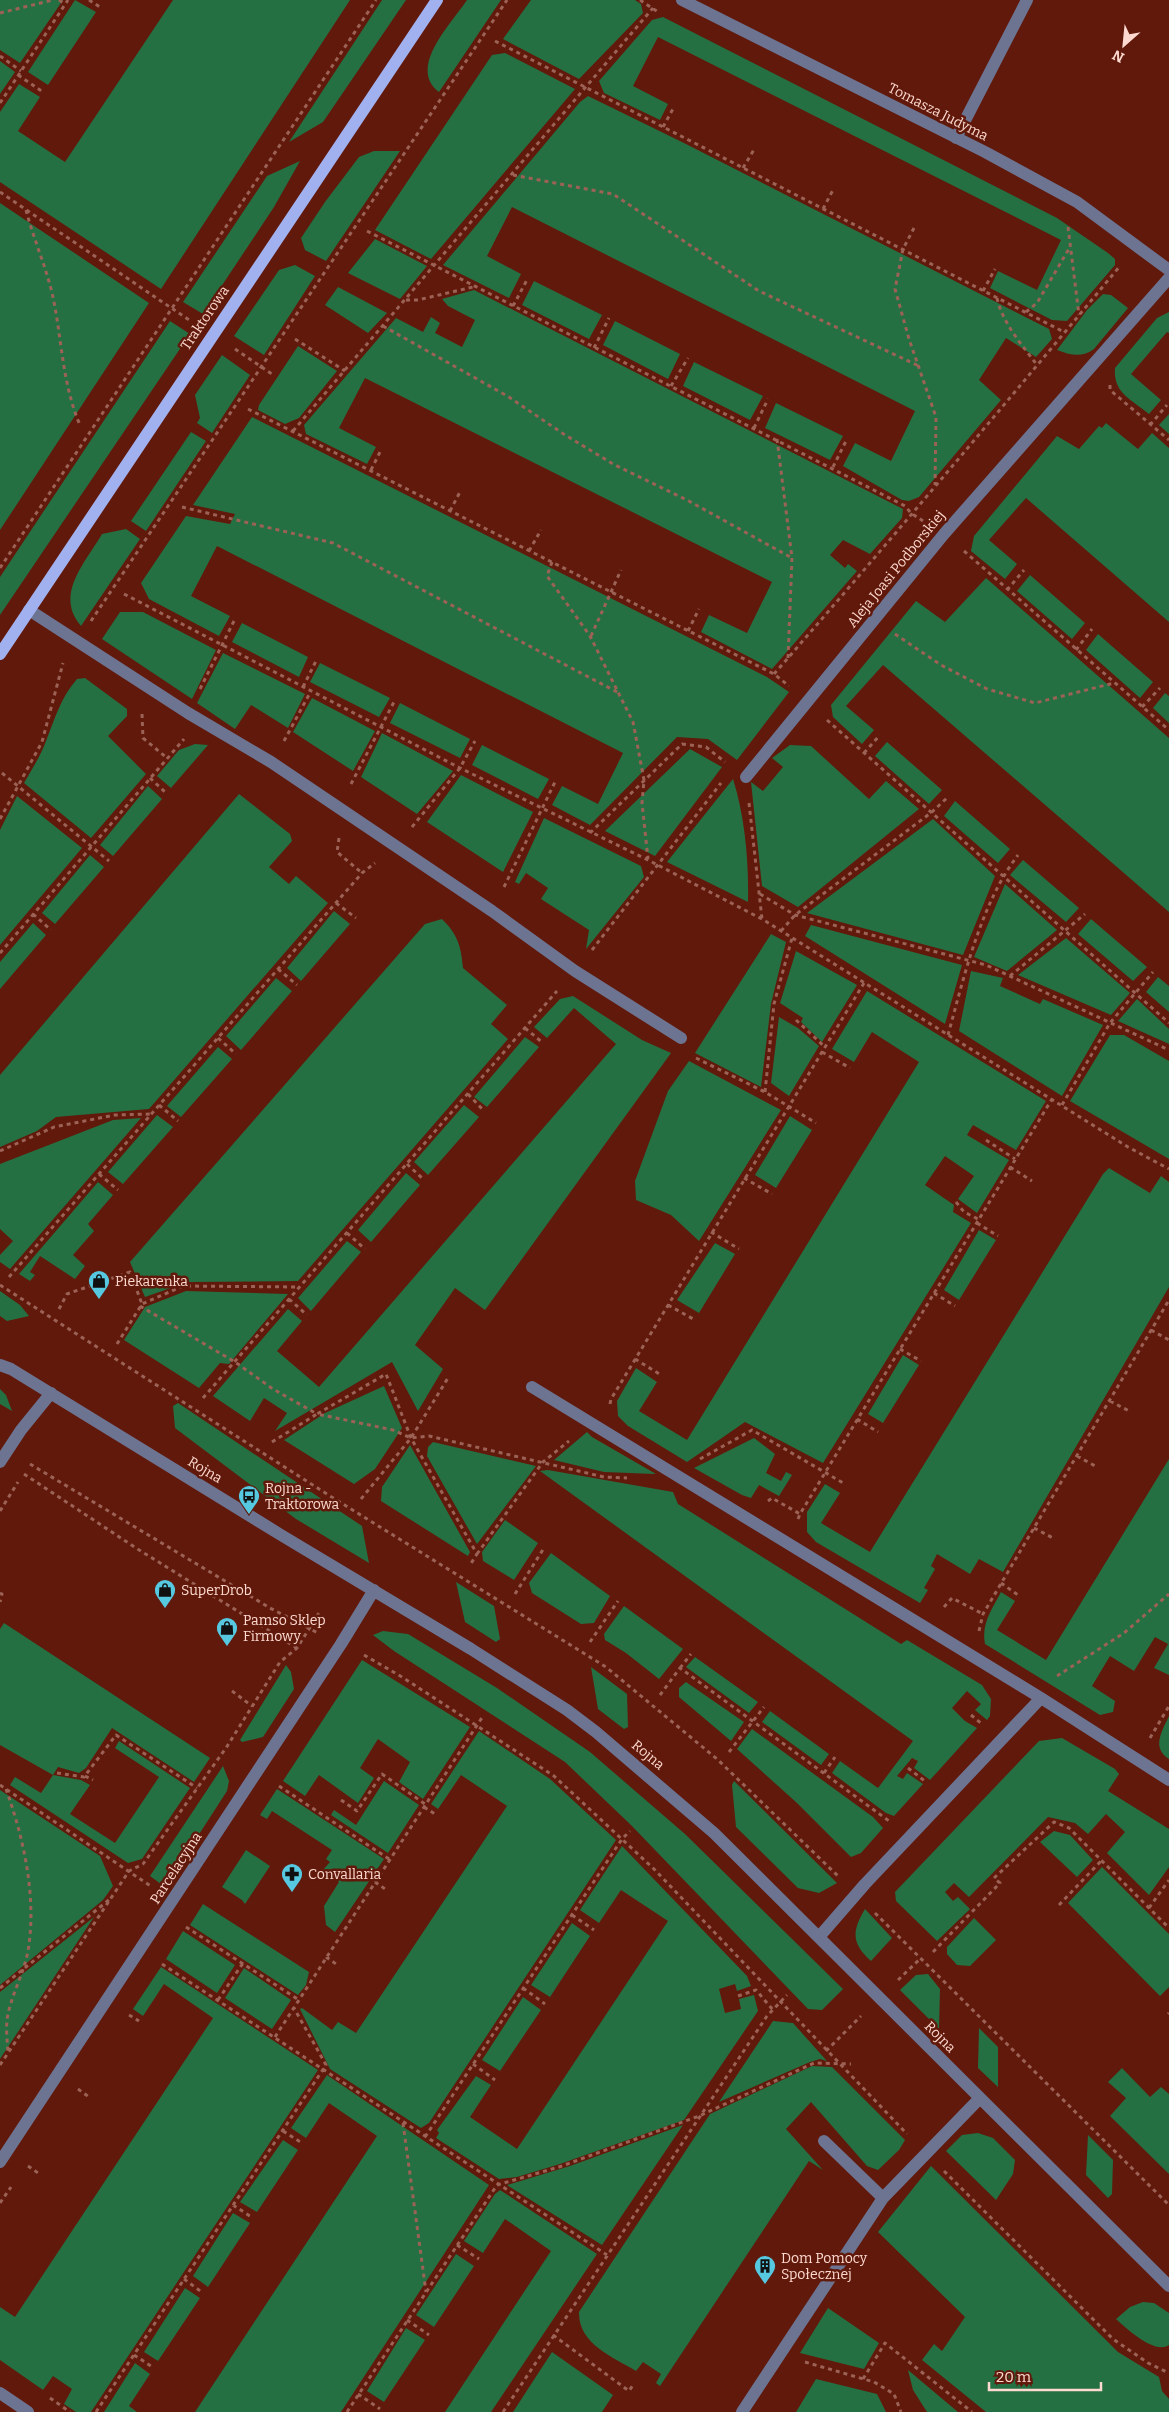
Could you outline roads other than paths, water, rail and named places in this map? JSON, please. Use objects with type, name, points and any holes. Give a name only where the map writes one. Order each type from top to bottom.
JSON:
[{"type":"main road","name":"Traktorowa","points":[[0,654],[437,0]]},
{"type":"street","name":"Tomasza Judyma","points":[[682,0],[956,138],[1077,202],[1169,270]]},
{"type":"street","points":[[956,138],[1027,0]]},
{"type":"street","name":"Aleja Joasi Podborskiej","points":[[746,777],[944,534],[1169,278]]},
{"type":"street","points":[[29,610],[188,713],[271,762],[492,911],[575,971],[681,1038]]},
{"type":"street","name":"Rojna","points":[[0,1357],[6,1367],[519,1679],[596,1732],[714,1833],[1169,2286]]},
{"type":"street","points":[[532,1387],[1041,1698],[1169,1780]]},
{"type":"street","points":[[3,1458],[51,1393]]},
{"type":"street","name":"Parcelacyjna","points":[[0,2162],[341,1644],[374,1590]]},
{"type":"street","points":[[818,1937],[865,1884],[912,1837],[1041,1698]]},
{"type":"street","points":[[742,2412],[883,2198],[980,2098]]},
{"type":"street","points":[[824,2141],[883,2198]]},
{"type":"street","points":[[0,2393],[28,2412]]},
{"type":"place","name":"Piekarenka","points":[[99,1300]]},
{"type":"place","name":"Rojna - Traktorowa","points":[[249,1515]]},
{"type":"place","name":"SuperDrob","points":[[165,1609]]},
{"type":"place","name":"Pamso Sklep Firmowy","points":[[227,1647]]},
{"type":"place","name":"Convallaria","points":[[292,1893]]},
{"type":"place","name":"Dom Pomocy Społecznej","points":[[765,2285]]}]
